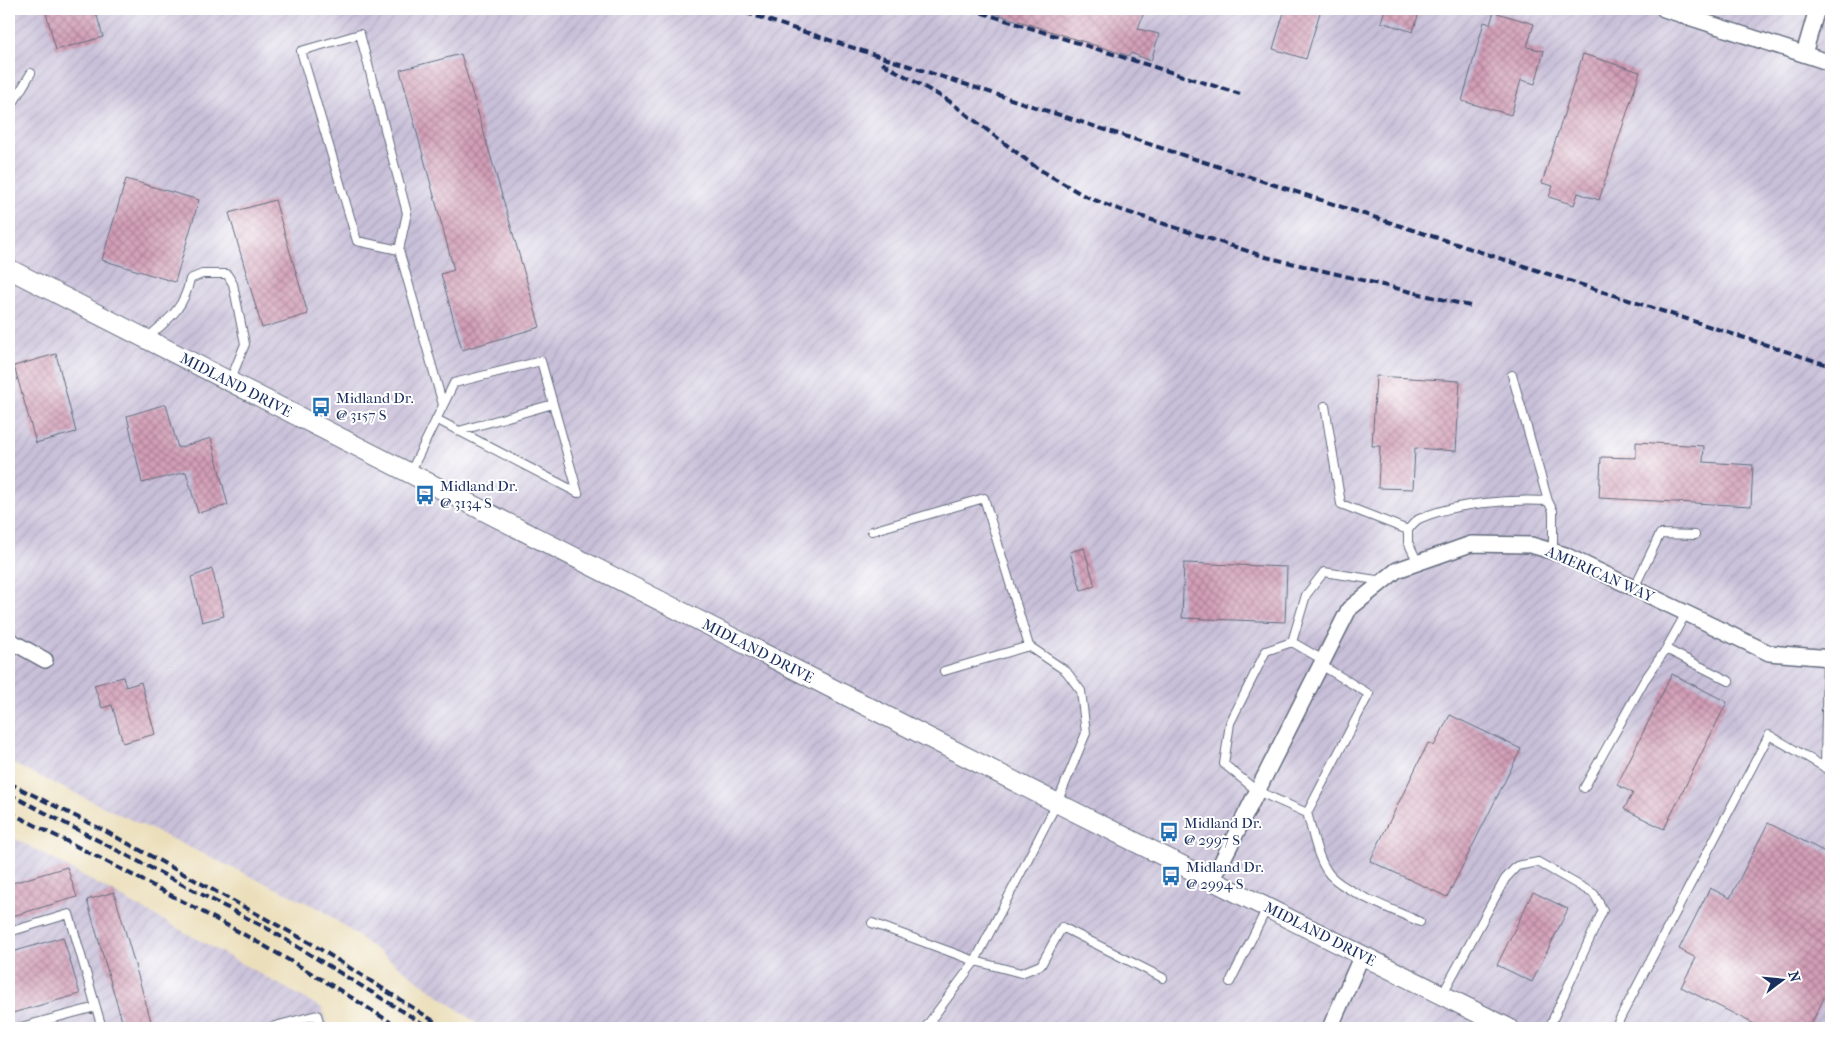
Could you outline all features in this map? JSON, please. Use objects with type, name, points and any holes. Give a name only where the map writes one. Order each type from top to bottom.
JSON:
[{"type":"street","points":[[1664,9],[1831,63]]},
{"type":"street","points":[[1804,54],[1817,9]]},
{"type":"street","name":"MIDLAND DRIVE","points":[[9,269],[1057,803],[1508,1028]]},
{"type":"street","name":"AMERICAN WAY","points":[[1212,881],[1349,609],[1397,570],[1471,544],[1531,545],[1553,551],[1769,653],[1829,658]]},
{"type":"street","points":[[9,640],[45,660]]},
{"type":"street","points":[[1330,1028],[1362,955]]},
{"type":"lane","points":[[398,250],[357,242],[300,51],[360,34],[407,213],[398,250],[443,405]]},
{"type":"lane","points":[[9,110],[31,73]]},
{"type":"lane","points":[[146,339],[178,312],[187,292],[190,279],[202,274],[227,274],[232,284],[245,344],[230,382]]},
{"type":"lane","points":[[410,473],[436,419],[454,383],[541,361],[578,493],[436,419]]},
{"type":"lane","points":[[1512,375],[1548,501],[1553,511],[1553,551]]},
{"type":"lane","points":[[460,431],[553,404]]},
{"type":"lane","points":[[1325,406],[1341,504],[1408,530]]},
{"type":"lane","points":[[872,531],[984,498],[1029,646],[1066,671],[1080,691],[1086,733],[1057,803],[975,961],[925,1028]]},
{"type":"lane","points":[[1418,563],[1408,542],[1408,530],[1417,519],[1469,505],[1524,500],[1548,501]]},
{"type":"lane","points":[[1634,588],[1660,534],[1695,534]]},
{"type":"lane","points":[[1292,642],[1306,595],[1324,572],[1384,581]]},
{"type":"lane","points":[[1584,788],[1644,681],[1666,649],[1686,613]]},
{"type":"lane","points":[[1292,642],[1369,694],[1307,813],[1322,858],[1330,875],[1351,889],[1420,922]]},
{"type":"lane","points":[[1292,642],[1266,651],[1230,723],[1224,764],[1257,791],[1307,813]]},
{"type":"lane","points":[[944,671],[1029,646]]},
{"type":"lane","points":[[1666,649],[1729,681]]},
{"type":"lane","points":[[1828,770],[1829,658]]},
{"type":"lane","points":[[1615,1028],[1769,735],[1828,770]]},
{"type":"lane","points":[[1442,995],[1505,878],[1517,866],[1538,862],[1594,894],[1604,910],[1550,1028]]},
{"type":"lane","points":[[1230,982],[1267,908]]},
{"type":"lane","points":[[9,932],[69,914],[102,1028]]},
{"type":"lane","points":[[872,923],[975,961],[1021,973],[1041,965],[1062,927],[1164,978]]},
{"type":"lane","points":[[17,1028],[96,1007]]},
{"type":"lane","points":[[267,1028],[317,1015],[321,1028]]},
{"type":"lane","points":[[931,1020],[937,1028]]},
{"type":"shaded area","points":[[9,9],[1831,9],[1831,1028],[483,1028],[322,910],[9,762]]},
{"type":"shaded area","points":[[9,835],[322,1008],[328,1028],[9,1028]]},
{"type":"building","points":[[45,9],[95,9],[103,37],[56,50]]},
{"type":"building","points":[[987,9],[1145,9],[1138,29],[1159,34],[1151,61],[1131,53],[1129,56],[987,11]]},
{"type":"building","points":[[1285,9],[1321,9],[1306,59],[1273,49]]},
{"type":"building","points":[[1385,9],[1420,9],[1413,32],[1381,22]]},
{"type":"building","points":[[1494,12],[1534,24],[1527,47],[1544,51],[1535,84],[1521,80],[1511,115],[1462,101],[1484,22],[1490,24]]},
{"type":"building","points":[[461,54],[540,327],[462,350],[441,274],[454,270],[400,70]]},
{"type":"building","points":[[1583,54],[1640,72],[1599,200],[1578,193],[1574,205],[1549,197],[1553,186],[1542,183]]},
{"type":"building","points":[[126,179],[199,200],[175,282],[102,260]]},
{"type":"building","points":[[275,200],[308,314],[262,328],[229,213]]},
{"type":"building","points":[[56,354],[76,432],[36,443],[14,366]]},
{"type":"building","points":[[1376,376],[1460,381],[1456,451],[1415,448],[1413,489],[1378,488],[1380,446],[1372,446]]},
{"type":"building","points":[[166,404],[178,448],[211,438],[228,505],[198,513],[186,472],[142,483],[127,416]]},
{"type":"building","points":[[1636,442],[1704,446],[1703,462],[1753,465],[1751,506],[1599,498],[1601,457],[1636,458]]},
{"type":"building","points":[[1084,548],[1095,586],[1081,590],[1070,552]]},
{"type":"building","points":[[1184,563],[1287,567],[1285,622],[1182,618]]},
{"type":"building","points":[[212,569],[224,616],[202,622],[191,577]]},
{"type":"building","points":[[1672,674],[1727,702],[1664,829],[1624,809],[1633,793],[1617,785]]},
{"type":"building","points":[[123,677],[126,687],[141,682],[155,734],[123,743],[112,705],[102,708],[94,685]]},
{"type":"building","points":[[1450,715],[1521,749],[1447,897],[1370,861],[1428,743],[1434,746]]},
{"type":"building","points":[[1768,823],[1831,855],[1831,984],[1809,1028],[1762,1028],[1681,987],[1696,958],[1679,949],[1710,888],[1730,898]]},
{"type":"building","points":[[67,867],[77,897],[9,917],[9,884]]},
{"type":"building","points":[[114,892],[153,1028],[124,1028],[87,900]]},
{"type":"building","points":[[1533,892],[1568,909],[1532,982],[1497,965]]},
{"type":"building","points":[[63,937],[80,994],[9,1014],[9,953]]},
{"type":"railway","points":[[734,9],[1831,366]]},
{"type":"railway","points":[[970,9],[1240,94]]},
{"type":"railway","points":[[882,63],[949,101],[1037,168],[1083,195],[1109,206],[1266,257],[1470,306]]},
{"type":"railway","points":[[9,783],[105,831],[312,944],[445,1028]]},
{"type":"railway","points":[[9,794],[270,930],[430,1028]]},
{"type":"railway","points":[[9,812],[158,888],[256,941],[399,1028]]},
{"type":"place","name":"Midland Dr. @ 3157 S","points":[[321,407]]},
{"type":"place","name":"Midland Dr. @ 3134 S","points":[[425,495]]},
{"type":"place","name":"Midland Dr. @ 2997 S","points":[[1169,832]]},
{"type":"place","name":"Midland Dr. @ 2994 S","points":[[1171,876]]}]
